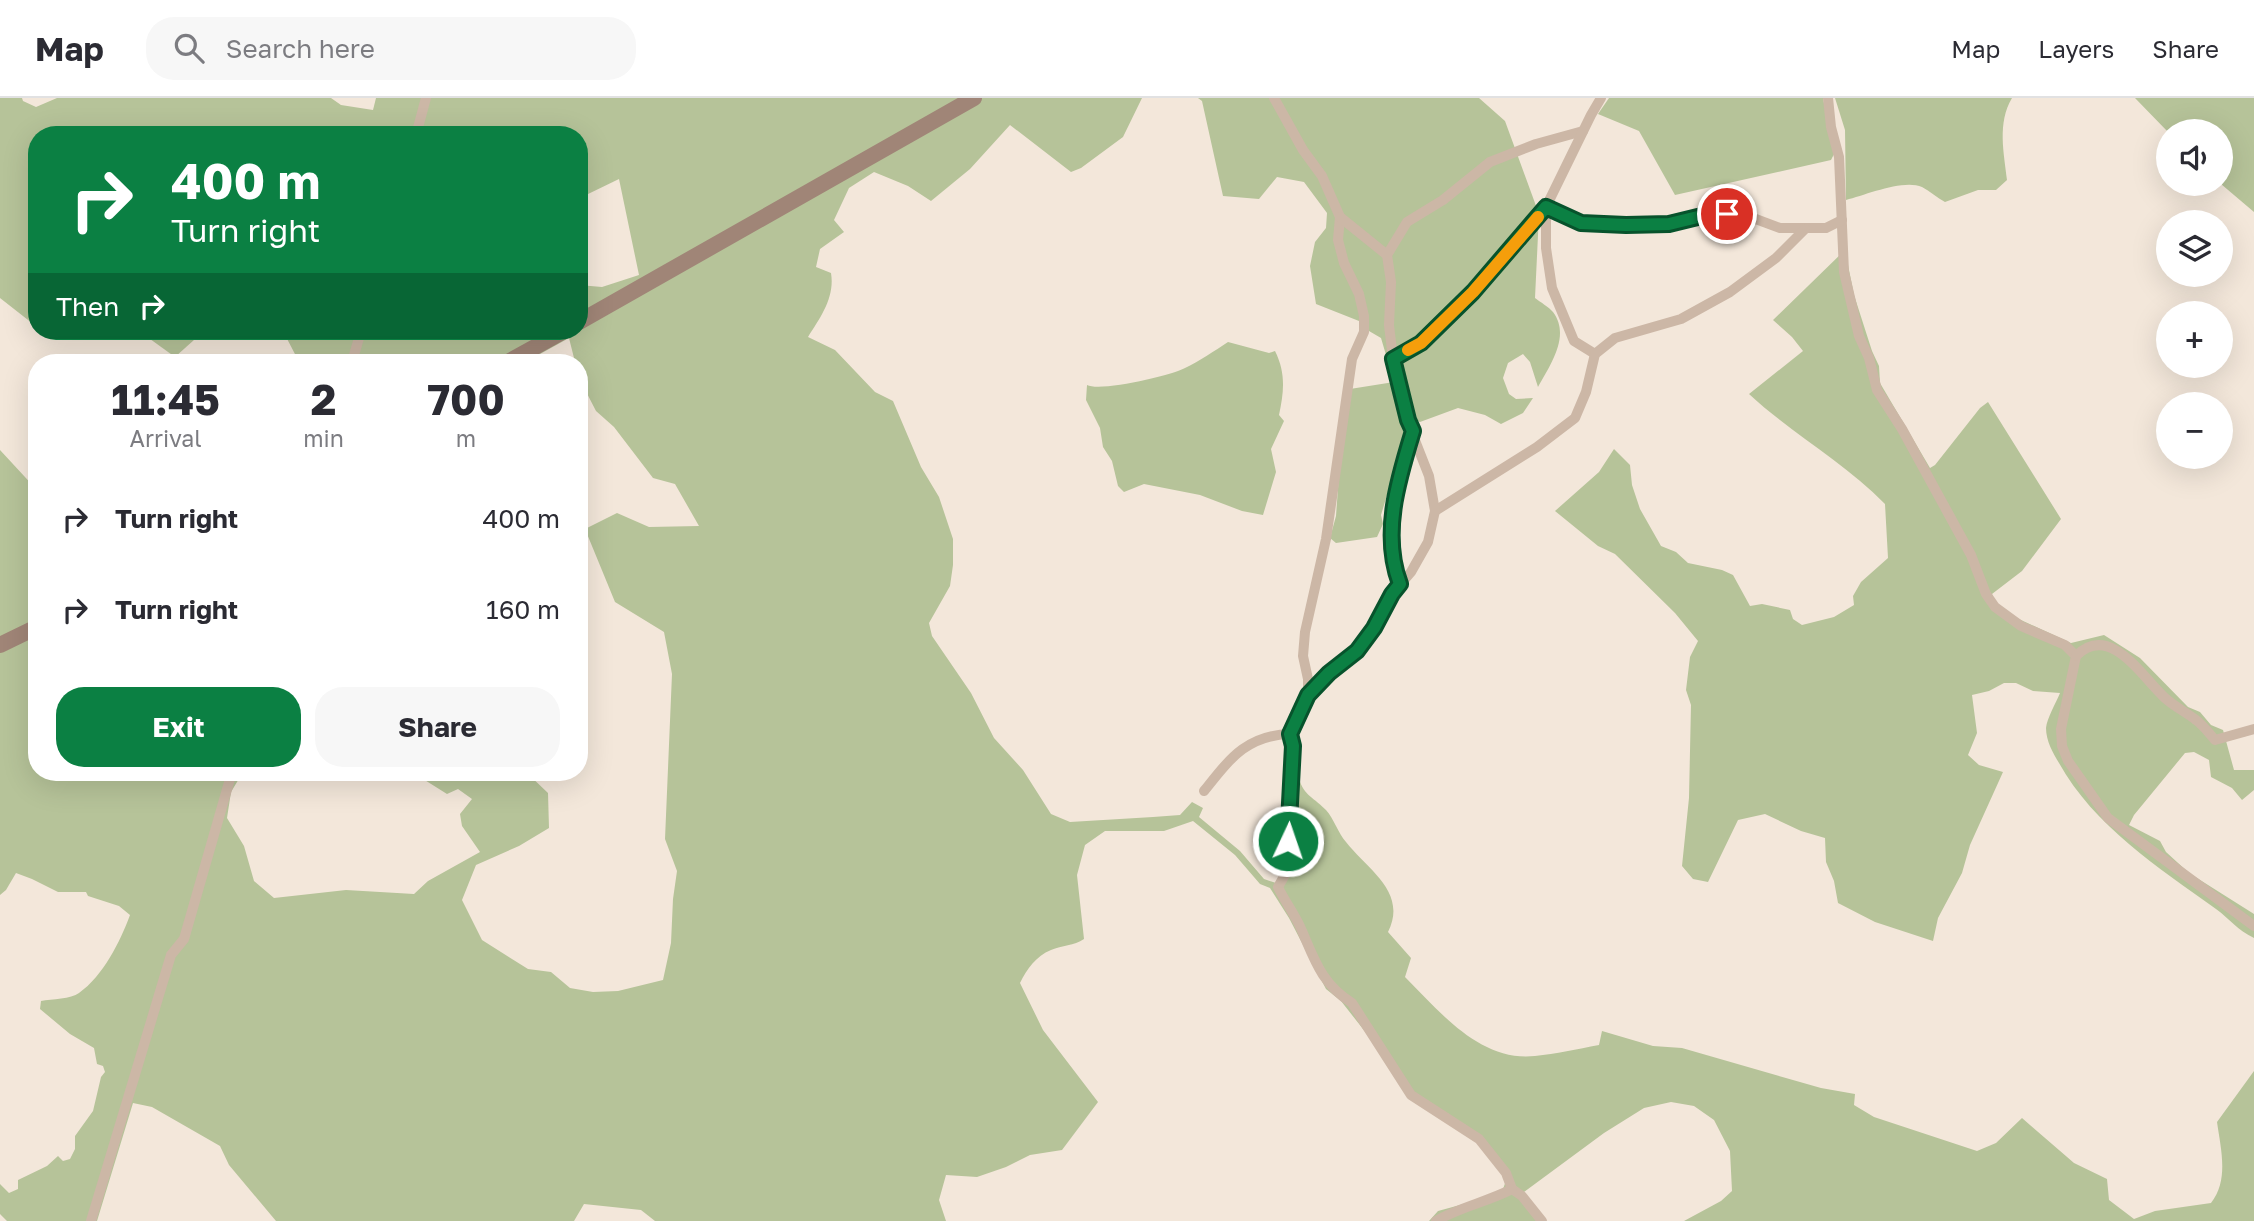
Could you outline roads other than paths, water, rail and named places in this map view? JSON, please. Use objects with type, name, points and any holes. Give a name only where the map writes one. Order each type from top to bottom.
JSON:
[{"type":"street","points":[[418,126],[426,98]]},
{"type":"street","points":[[588,317],[974,98]]},
{"type":"street","points":[[1274,98],[1303,150],[1322,176],[1340,217],[1387,255]]},
{"type":"street","points":[[1393,359],[1421,343],[1473,292],[1546,207],[1601,98]]},
{"type":"street","points":[[1828,98],[1831,127],[1839,157],[1844,272],[1859,336],[1869,358],[1877,390],[1902,429],[1971,555],[1986,594],[1995,607],[2021,626],[2065,645],[2076,656]]},
{"type":"street","points":[[1542,1221],[1522,1196],[1512,1189],[1506,1173],[1479,1139],[1411,1095],[1352,1003],[1326,982],[1302,928],[1278,887],[1290,858],[1288,841],[1293,746],[1290,734],[1308,695],[1329,673],[1357,651],[1374,628],[1392,594],[1411,572],[1428,542],[1434,511],[1429,477],[1408,420],[1393,359],[1389,325],[1391,282],[1387,255],[1407,222],[1443,200],[1490,162],[1535,144],[1583,131]]},
{"type":"street","points":[[1546,207],[1581,223],[1626,225],[1669,224],[1710,214],[1745,215],[1780,228],[1826,229],[1842,220]]},
{"type":"street","points":[[1546,207],[1546,248],[1552,288],[1574,341],[1595,354]]},
{"type":"street","points":[[1308,695],[1303,656],[1305,632],[1326,540],[1352,359],[1364,332],[1359,294],[1344,263],[1338,240],[1340,217]]},
{"type":"street","points":[[1434,511],[1536,447],[1575,418],[1586,391],[1595,354],[1615,338],[1681,318],[1730,292],[1776,258],[1805,229]]},
{"type":"street","points":[[522,354],[548,340]]},
{"type":"street","points":[[1400,584],[1394,568],[1391,523],[1401,472],[1413,431]]},
{"type":"street","points":[[0,646],[28,632]]},
{"type":"street","points":[[2254,729],[2215,740],[2199,721],[2171,703],[2153,687],[2127,656],[2113,648],[2097,645],[2082,650],[2076,656],[2061,729],[2062,746],[2068,761],[2108,818],[2254,926]]},
{"type":"street","points":[[1204,791],[1233,754],[1268,737],[1290,734]]},
{"type":"street","points":[[92,1221],[156,1002],[171,955],[184,939],[229,781]]},
{"type":"street","points":[[1436,1221],[1512,1189]]}]
